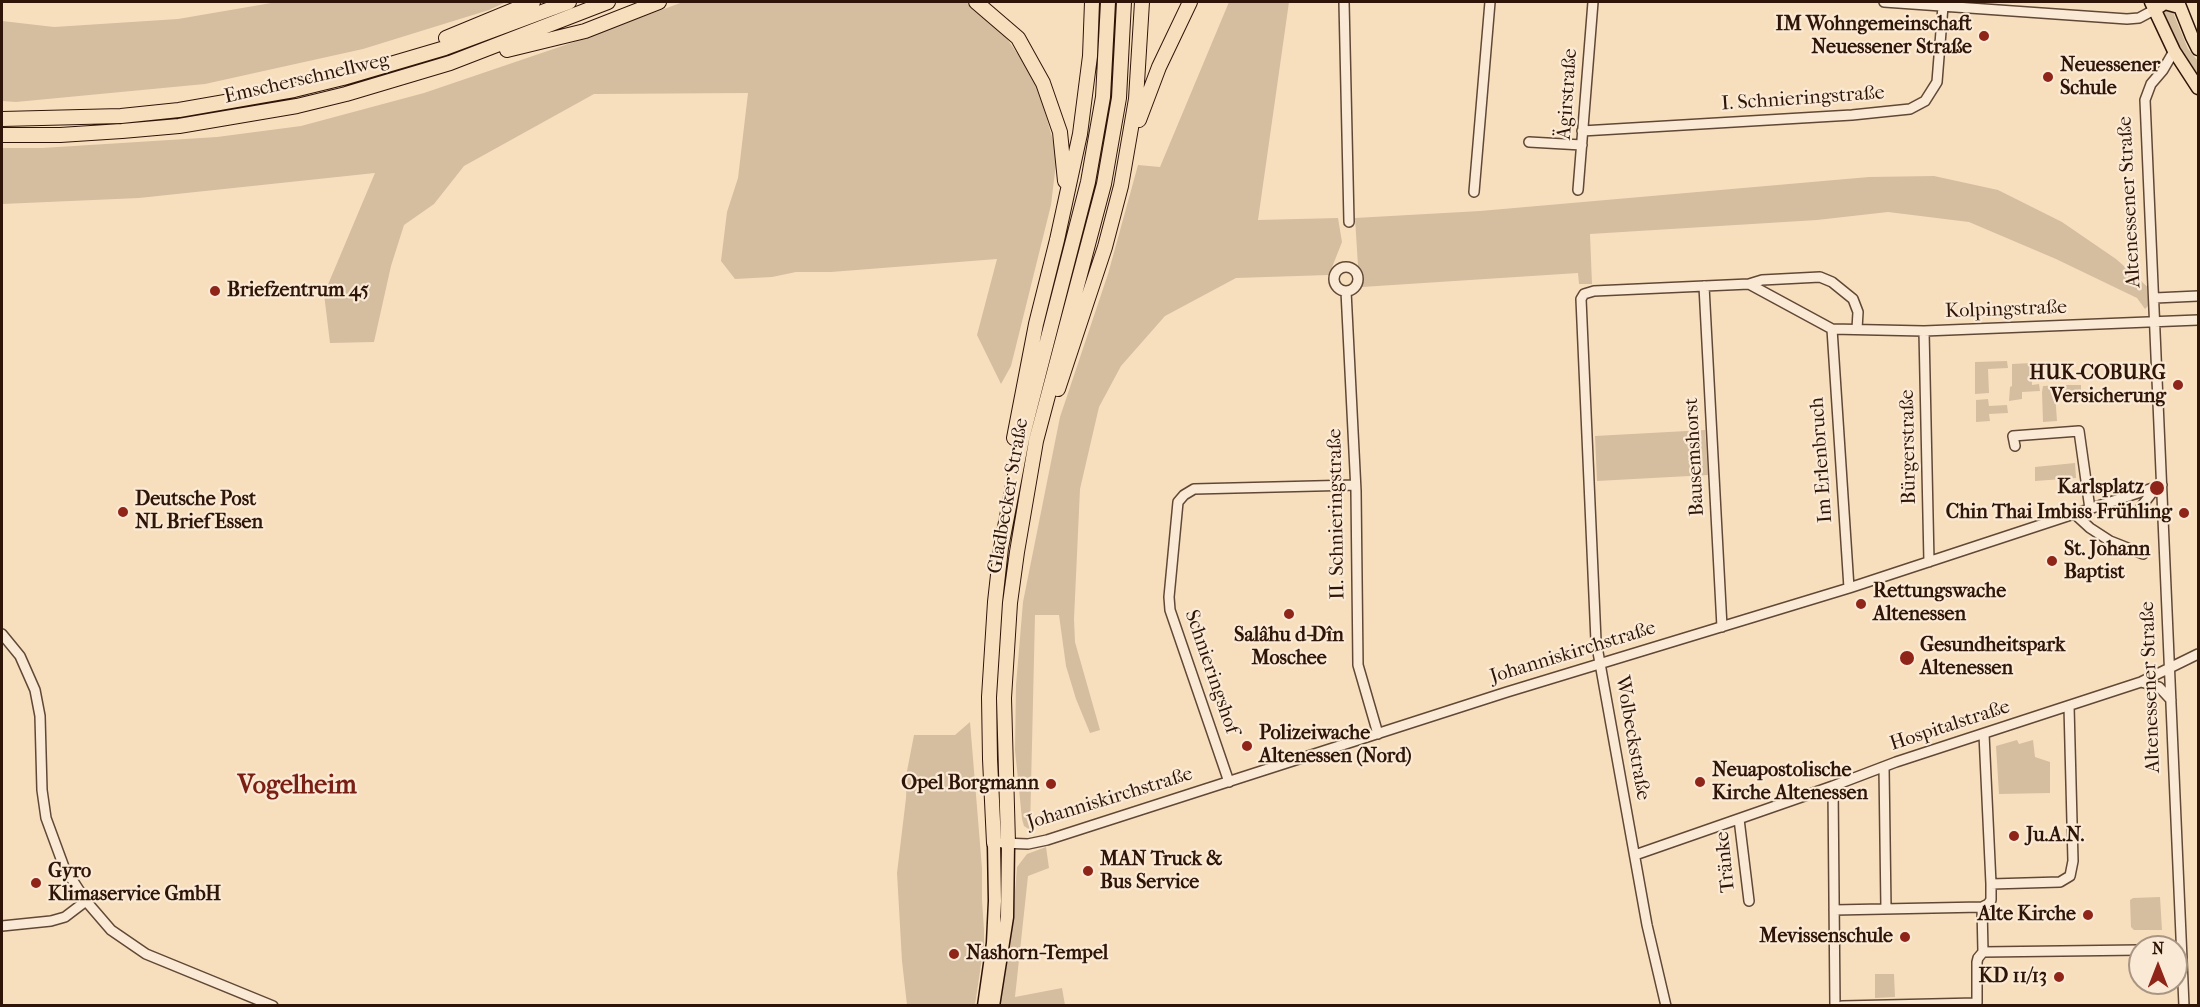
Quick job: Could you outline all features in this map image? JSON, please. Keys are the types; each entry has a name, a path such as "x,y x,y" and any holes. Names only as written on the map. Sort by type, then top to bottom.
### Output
{"highway":[{"path":"343,78 373,64 456,34 533,2"},
{"name":"Emscherschnellweg","path":"2,119 121,116 179,110 259,97 343,78 444,48 568,2"},
{"name":"Emscherschnellweg","path":"2,135 60,135 122,131 239,117 346,94 450,63 608,2"},
{"path":"450,63 585,31 659,2"},
{"path":"976,2 1018,38 1030,57 1051,102 1060,132 1065,176 1057,240"},
{"path":"1009,499 1014,437 1023,381 1080,134 1086,95 1092,2"},
{"name":"Gladbecker Straße","path":"994,843 990,759 991,656 1001,548 1009,499 1036,382 1074,243 1090,170 1103,97 1108,2"},
{"name":"Gladbecker Straße","path":"1008,843 1004,748 1006,656 1017,552 1036,441 1104,184 1119,98 1124,2"},
{"path":"1036,441 1078,334 1106,247 1129,150 1140,58 1142,2"},
{"path":"1129,150 1159,67 1190,2"}],"main road":[{"path":"2198,87 2174,51 2153,6 2165,3 2179,4 2199,49"},
{"name":"Gladbecker Straße","path":"984,1005 993,943 994,843"},
{"name":"Gladbecker Straße","path":"993,1005 1007,917 1008,843"}],"street":[{"path":"1344,2 1349,222"},
{"path":"1474,192 1490,2"},
{"name":"Ägirstraße","path":"1578,190 1593,2"},
{"path":"1884,2 2127,19 2139,18 2153,6"},
{"name":"I. Schnieringstraße","path":"1582,131 1852,115 1910,109 1925,101 1937,82 1943,6"},
{"name":"Altenessener Straße","path":"2174,51 2163,70 2151,84 2145,100 2171,700 2178,935"},
{"path":"1529,141 1582,145"},
{"path":"1704,286 1820,277 1832,282 1853,299 1857,312 1857,329"},
{"name":"Kolpingstraße","path":"1749,284 1832,329 1924,331 2199,320"},
{"name":"Wolbeckstraße","path":"1666,1005 1647,925 1596,641 1581,299 1584,294 1594,291 1704,286"},
{"name":"Bausemshorst","path":"1704,286 1722,627"},
{"name":"II. Schnieringstraße","path":"1346,291 1355,485 1358,664 1378,734"},
{"path":"2155,298 2199,296"},
{"name":"Im Erlenbruch","path":"1832,329 1849,588"},
{"name":"Bürgerstraße","path":"1924,331 1929,561"},
{"path":"2015,446 2013,436 2079,431 2090,509"},
{"name":"Johanniskirchstraße","path":"994,843 1028,844 1047,840 1600,663 1849,588 2162,484"},
{"name":"Schnieringshof","path":"1229,782 1170,610 1169,597 1178,502 1194,489 1355,485"},
{"path":"2141,507 2151,494"},
{"path":"2077,513 2078,518 2110,541 2143,554"},
{"path":"2,634 20,656 35,690 40,716 42,790 46,818 64,867 86,901 111,930 146,954 273,1005"},
{"name":"Hospitalstraße","path":"1635,855 1884,767 2141,682 2199,654"},
{"path":"2141,682 2160,687 2171,700"},
{"path":"1991,884 2060,882 2070,876 2073,861 2069,706"},
{"path":"1834,910 1982,907 1988,904 1991,884 1984,734"},
{"path":"1884,767 1886,909"},
{"path":"1833,786 1835,1005"},
{"name":"Tränke","path":"1740,819 1749,901"},
{"path":"2,926 51,921 65,916 86,901"},
{"path":"1982,907 1983,952"},
{"path":"1842,1005 1977,1003 1977,962 1983,952 2128,950"}],"shaded area":[{"path":"277,2 506,2 489,10 363,49 205,84 16,102 2,101 2,21 54,27 178,19"},
{"path":"683,2 966,2 998,26 1036,80 1057,155 1051,205 1011,366 1001,384 977,335 997,259 831,272 796,272 772,277 735,279 721,261 727,212 738,178 748,93 594,94 464,166 434,204 404,225 391,266 374,342 330,343 324,294 375,173 139,198 2,204 2,148 42,148 217,137 301,126 424,93"},
{"path":"1229,2 1289,2 1258,220 1338,218 1342,242 1329,275 1236,278 1165,316 1121,366 1099,407 1080,489 1074,619 1075,642 1100,730 1090,733 1076,699 1066,666 1059,615 1035,615 1030,830 1024,826 1022,819 1015,750 1016,685 1023,602 1060,417 1108,274 1138,165 1160,167"},
{"path":"2167,8 2172,10 2188,49 2198,61 2198,74 2161,15 2162,10"},
{"path":"1934,176 1998,190 2062,222 2116,259 2150,289 2149,305 2145,309 2137,298 2056,259 1969,222 1888,212 1817,220 1590,234 1592,284 1579,284 1578,273 1362,287 1363,274 1358,266 1355,218 1480,211 1869,177"},
{"path":"2007,361 2008,368 1988,369 1989,393 1975,394 1975,362"},
{"path":"2031,363 2032,385 2039,384 2040,391 2022,392 2022,399 2009,401 2012,364"},
{"path":"2081,385 2081,392 2055,393 2057,421 2043,422 2043,386"},
{"path":"1988,399 1989,406 2007,405 2008,413 1989,414 1990,421 1976,422 1976,400"},
{"path":"1705,430 1708,475 1597,481 1595,436"},
{"path":"2075,463 2076,478 2035,481 2035,467"},
{"path":"970,722 982,868 984,930 975,1005 907,1005 897,873 907,771 914,735 955,735"},
{"path":"2017,740 2019,744 2033,740 2035,757 2050,762 2050,793 1999,794 1996,746"},
{"path":"1046,847 1049,868 1028,876 1015,997 1062,988 1065,1005 998,1006 1014,905 1017,867 1027,854"},
{"path":"2160,897 2162,930 2134,930 2131,927 2130,900"},
{"path":"1875,974 1894,974 1895,997 1875,998"}],"place":[{"name":"IM Wohngemeinschaft Neuessener Straße","path":"1984,36"},
{"name":"Neuessener Schule","path":"2048,77"},
{"name":"Briefzentrum 45","path":"215,291"},
{"name":"HUK-COBURG Versicherung","path":"2178,385"},
{"name":"Karlsplatz","path":"2157,488"},
{"name":"Deutsche Post NL Brief Essen","path":"123,512"},
{"name":"Chin Thai Imbiss Frühling","path":"2184,513"},
{"name":"St. Johann Baptist","path":"2052,561"},
{"name":"Rettungswache Altenessen","path":"1861,604"},
{"name":"Salâhu d-Dîn Moschee","path":"1289,614"},
{"name":"Gesundheitspark Altenessen","path":"1907,658"},
{"name":"Polizeiwache Altenessen (Nord)","path":"1247,746"},
{"name":"Neuapostolische Kirche Altenessen","path":"1700,782"},
{"name":"Opel Borgmann","path":"1051,784"},
{"name":"Ju.A.N.","path":"2014,836"},
{"name":"MAN Truck & Bus Service","path":"1088,871"},
{"name":"Gyro Klimaservice GmbH","path":"36,883"},
{"name":"Alte Kirche","path":"2088,915"},
{"name":"Mevissenschule","path":"1905,937"},
{"name":"Nashorn-Tempel","path":"954,954"},
{"name":"KD 11/13","path":"2059,977"}],"district":[{"name":"Vogelheim","path":"297,787"}]}
